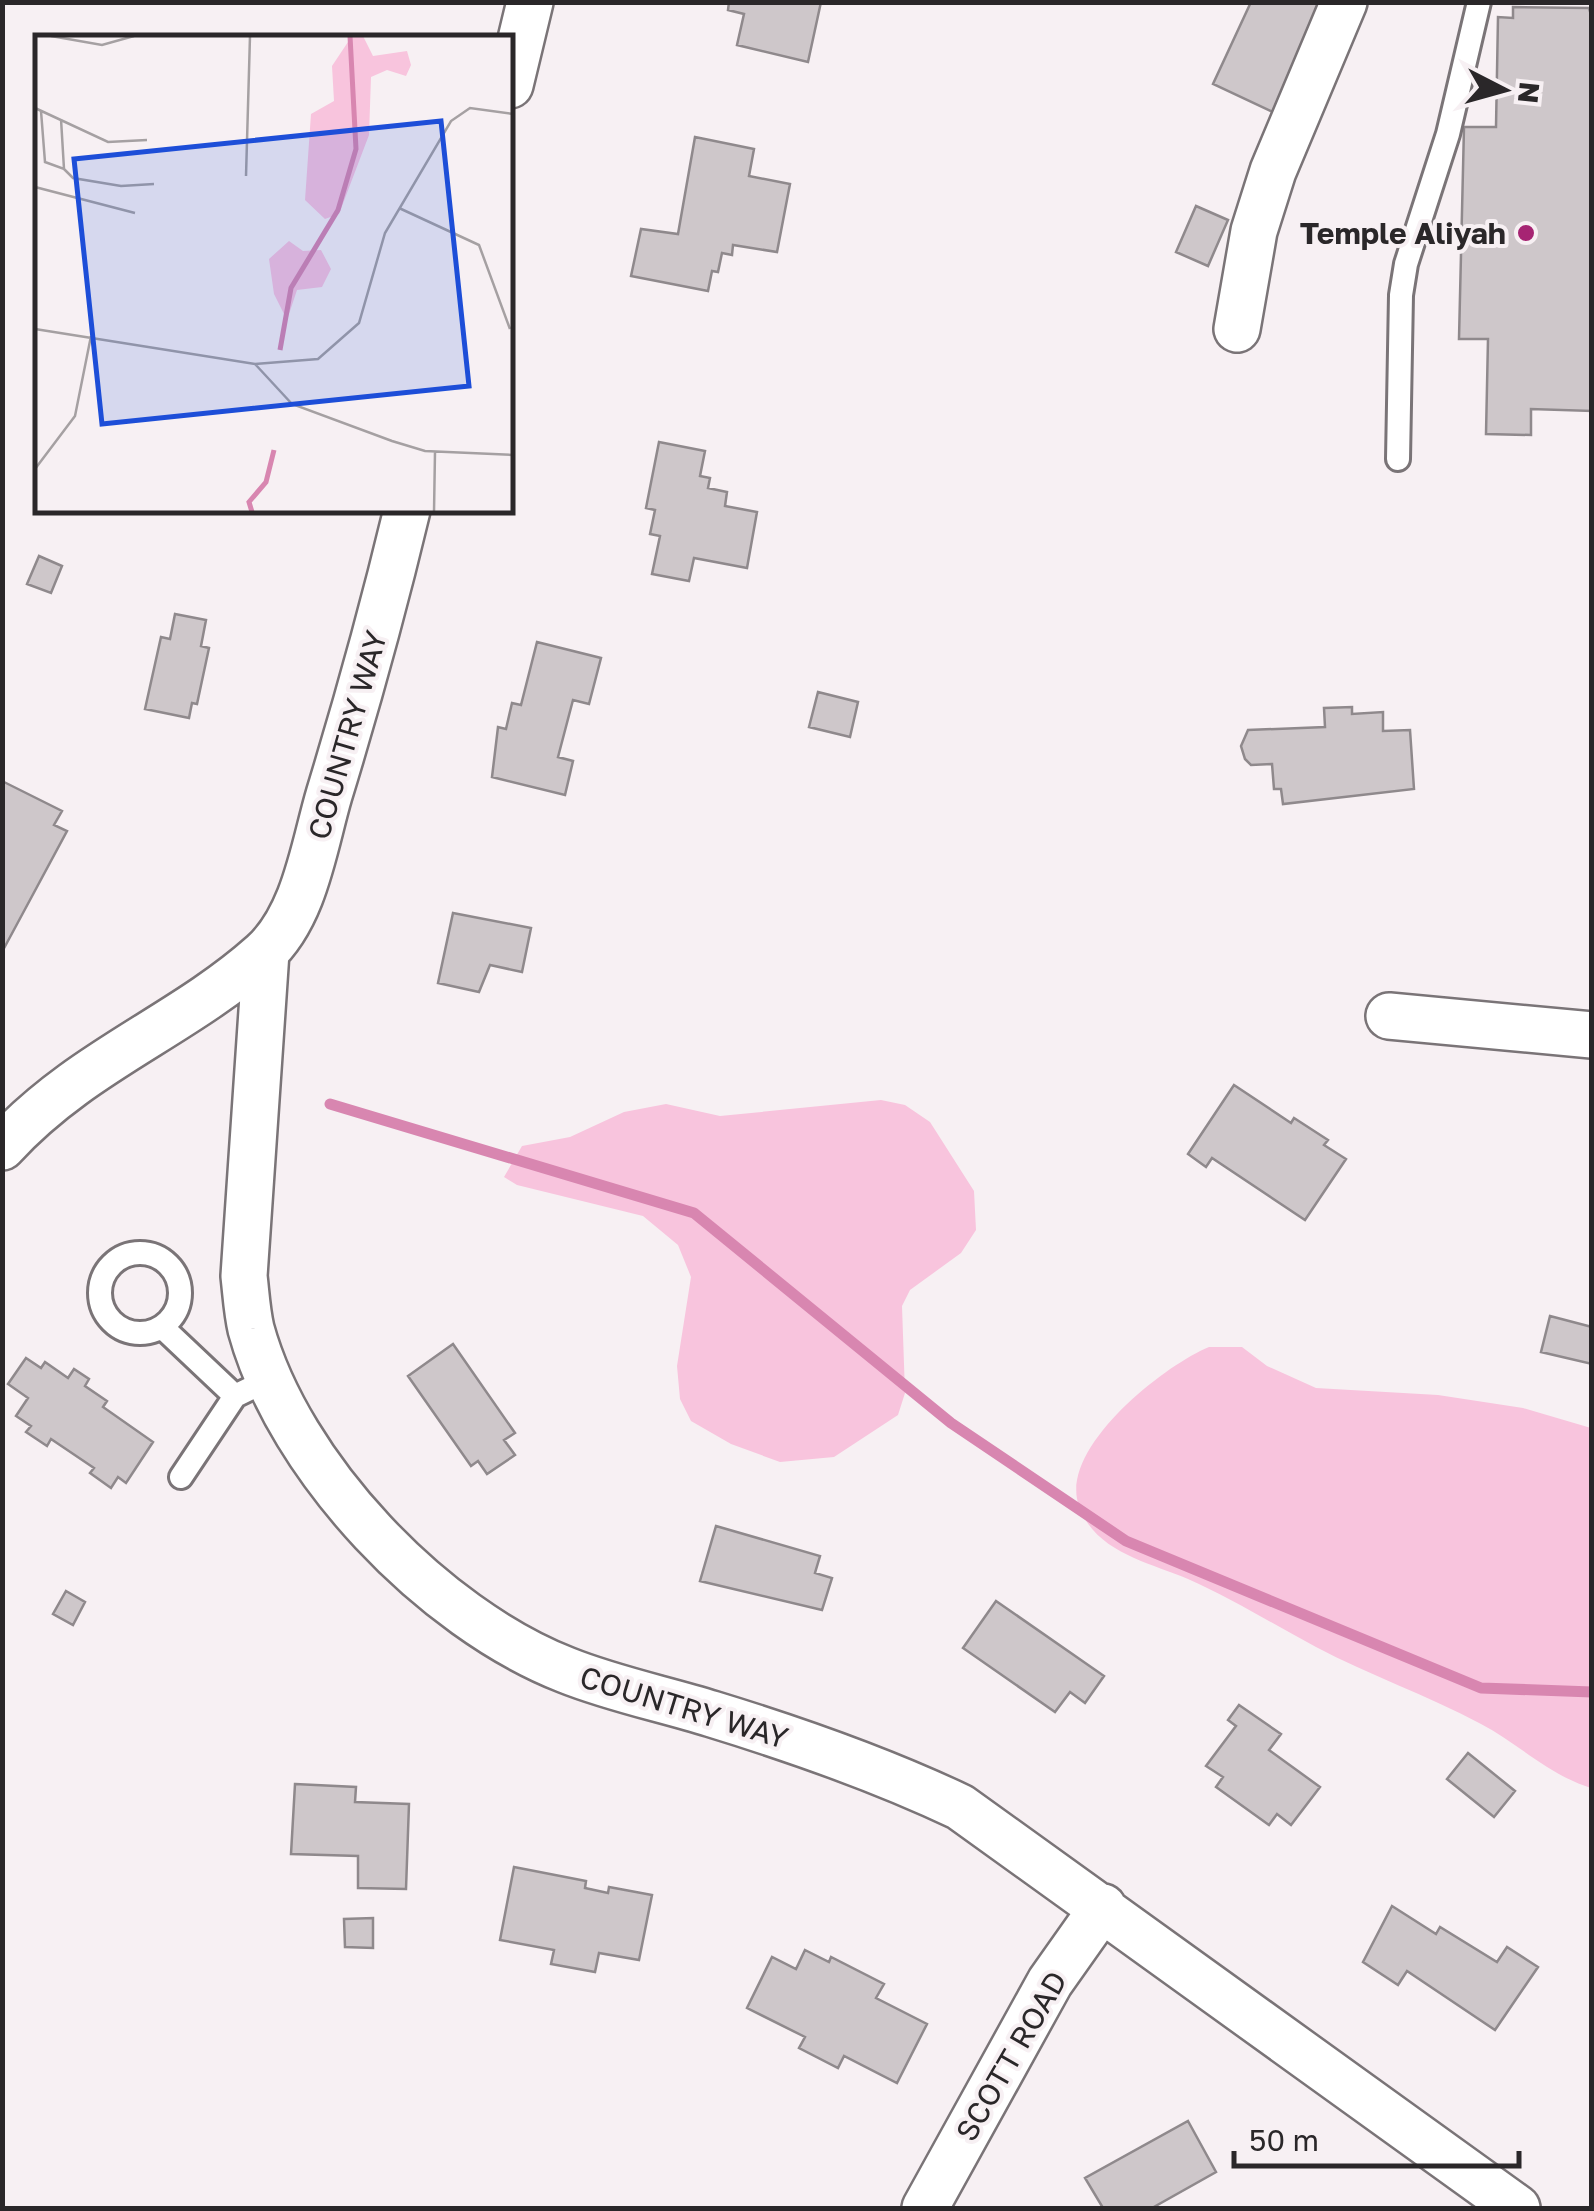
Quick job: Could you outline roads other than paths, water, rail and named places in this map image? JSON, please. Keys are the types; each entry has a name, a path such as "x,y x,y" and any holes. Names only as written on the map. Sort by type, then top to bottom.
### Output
{"street":[{"path":"512,77 530,2"},
{"path":"1237,329 1254,231 1272,172 1344,2"},
{"name":"COUNTRY WAY","path":"2,1147 38,1108 87,1070 266,952 296,908 374,646 407,512"},
{"name":"COUNTRY WAY","path":"266,952 244,1276 252,1329 254,1387 287,1414 359,1520 440,1596 506,1640 566,1670 881,1770 960,1806 1516,2208"},
{"path":"1389,1016 1592,1035"},
{"name":"SCOTT ROAD","path":"925,2208 1050,1982 1103,1907"}],"lane":[{"path":"1398,460 1404,280 1456,106 1479,2"},
{"path":"162,1326 254,1387 181,1477"}],"waterway":[{"path":"330,1104 694,1213 951,1423 1126,1541 1481,1688 1592,1692"}],"place":[{"name":"Temple Aliyah","path":"1526,233"}]}
